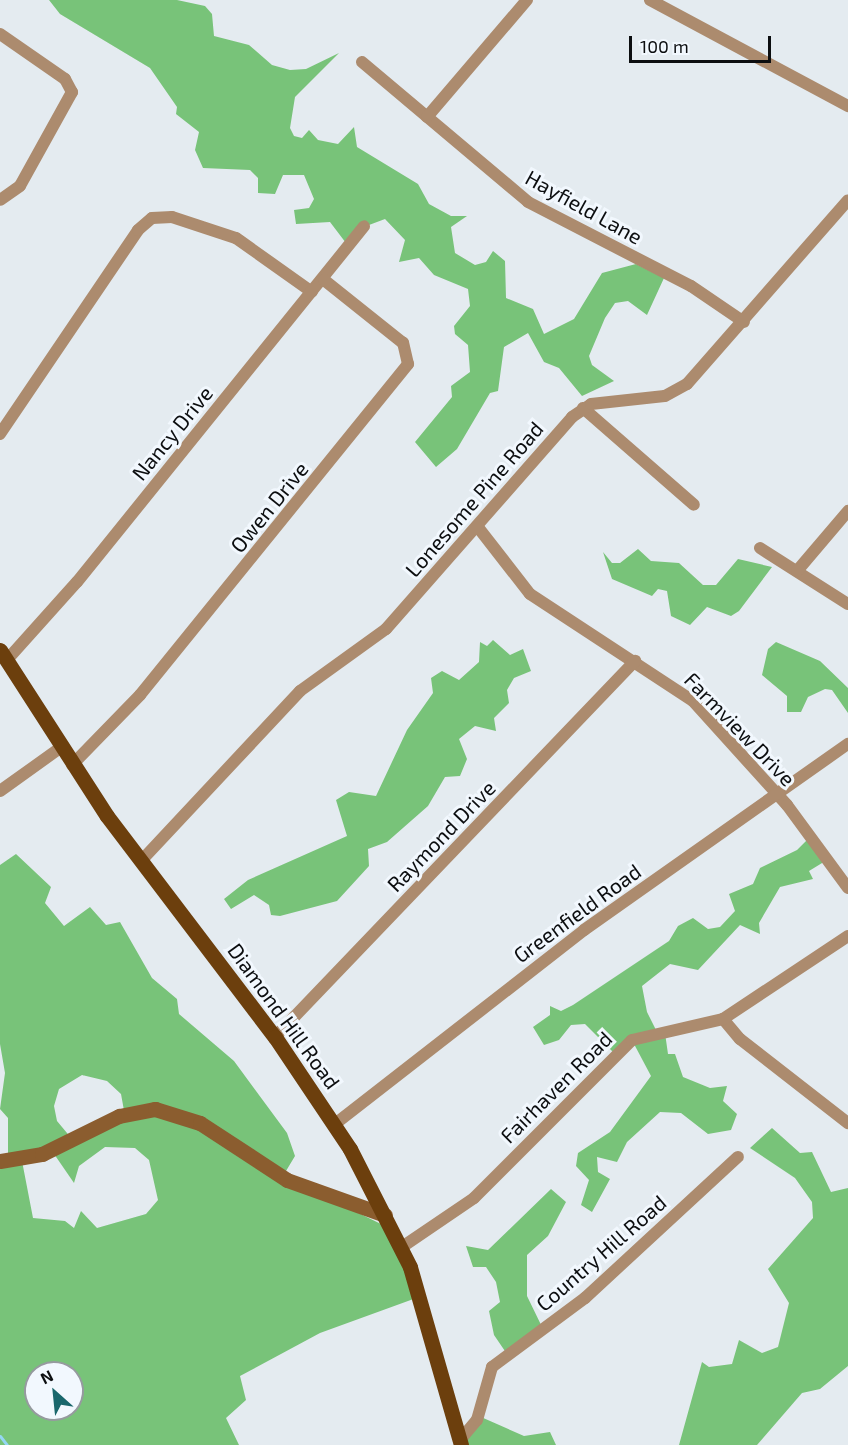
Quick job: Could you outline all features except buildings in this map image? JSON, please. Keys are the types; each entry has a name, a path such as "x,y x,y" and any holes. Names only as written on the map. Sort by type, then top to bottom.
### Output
{"main road":[{"name":"Diamond Hill Road","path":"3,655 72,765 141,861 275,1037 335,1124 402,1247 430,1325 461,1442"}],"street":[{"path":"427,117 527,0"},
{"path":"650,0 848,106"},
{"path":"0,34 65,79 72,92 20,186 0,200"},
{"name":"Hayfield Lane","path":"362,62 528,202 691,286 744,322"},
{"path":"583,408 675,393 699,374 848,200"},
{"path":"0,434 138,230 152,218 172,217 236,238 312,292"},
{"name":"Nancy Drive","path":"3,655 77,582 324,280 364,226"},
{"name":"Owen Drive","path":"72,765 140,695 408,364 403,343 324,280"},
{"path":"583,408 694,505"},
{"name":"Lonesome Pine Road","path":"141,861 284,706 314,679 374,641 583,408"},
{"path":"797,571 848,511"},
{"name":"Farmview Drive","path":"477,526 530,594 693,701 774,795 848,888"},
{"path":"760,548 848,604"},
{"name":"Raymond Drive","path":"275,1037 635,662"},
{"name":"Greenfield Road","path":"335,1124 539,964 848,744"},
{"path":"0,791 60,748"},
{"name":"Fairhaven Road","path":"402,1247 474,1198 632,1040 723,1019 848,936"},
{"path":"723,1019 740,1039 848,1124"},
{"path":"0,1161 42,1154 118,1116 155,1109 200,1123 287,1180 385,1215"},
{"name":"Country Hill Road","path":"461,1442 477,1420 492,1367 585,1298 738,1157"}],"green space":[{"path":"49,0 177,0 205,6 212,14 214,36 249,45 272,65 290,70 306,69 339,53 295,97 290,128 294,136 302,138 309,130 318,140 338,144 354,127 357,147 418,184 429,204 451,216 467,216 451,227 455,253 475,265 486,262 493,251 505,261 506,298 533,309 544,334 574,319 602,273 636,264 664,278 647,315 628,301 615,303 605,318 589,356 592,365 614,381 582,396 559,368 544,362 528,333 504,347 498,391 490,393 457,449 436,467 415,442 452,397 451,386 470,372 468,345 455,334 454,326 470,306 468,289 434,275 419,258 399,262 405,240 385,219 361,228 349,247 330,222 296,224 294,210 309,208 314,199 304,175 283,175 275,194 258,193 258,178 250,170 203,168 195,150 199,132 176,114 177,107 150,68 60,14"},
{"path":"638,549 651,561 679,563 703,585 716,585 738,559 772,567 739,611 731,616 707,607 690,625 671,616 667,591 658,589 652,596 612,579 603,552 612,563 620,563"},
{"path":"493,640 510,655 523,649 531,671 514,678 507,690 509,703 494,718 496,731 475,726 459,739 467,759 460,776 445,777 428,806 387,842 368,849 369,866 337,901 280,916 271,915 269,905 254,895 231,909 224,899 248,880 347,836 336,800 349,792 376,796 407,730 433,693 431,678 442,671 459,680 479,662 480,642 487,646"},
{"path":"776,642 820,661 848,688 848,713 832,690 825,689 808,697 801,712 787,712 787,696 762,675 768,649"},
{"path":"810,837 827,860 809,871 813,879 780,887 759,923 760,934 740,925 698,970 670,964 642,986 647,1012 657,1032 665,1033 668,1054 675,1054 683,1077 710,1088 727,1086 723,1101 737,1114 731,1130 708,1134 681,1113 660,1112 627,1142 617,1162 597,1157 598,1172 610,1179 592,1212 581,1205 589,1180 576,1166 578,1153 610,1132 651,1076 634,1044 616,1055 585,1024 571,1025 559,1040 544,1045 533,1027 550,1015 550,1006 561,1011 573,1005 669,941 678,926 693,918 708,929 720,927 735,911 729,894 753,884 760,868 797,850"},
{"path":"16,854 51,887 45,903 64,926 90,907 106,925 120,922 152,978 177,999 179,1014 234,1061 287,1133 295,1156 283,1176 385,1226 419,1297 320,1333 240,1376 246,1400 226,1418 239,1445 0,1445 0,1163 8,1161 8,1118 0,1109 5,1073 0,1044 0,865","holes":["82,1075 107,1081 121,1094 125,1116 72,1139 57,1121 54,1106 59,1089","105,1147 135,1148 149,1160 158,1200 146,1214 97,1228 81,1211 74,1228 65,1221 33,1218 22,1161 52,1151 74,1183 79,1166"]},
{"path":"772,1128 800,1153 812,1152 831,1192 848,1188 848,1366 820,1389 802,1393 757,1445 679,1445 702,1362 709,1367 732,1364 739,1340 762,1353 778,1347 789,1303 768,1269 813,1218 812,1202 795,1178 750,1148"},
{"path":"551,1189 566,1202 548,1236 527,1255 527,1296 544,1331 509,1357 494,1335 489,1311 500,1302 496,1282 486,1267 473,1267 466,1246 488,1250"},
{"path":"481,1417 524,1436 550,1432 556,1445 461,1445"}],"waterway":[{"path":"0,1436 7,1445"}]}
